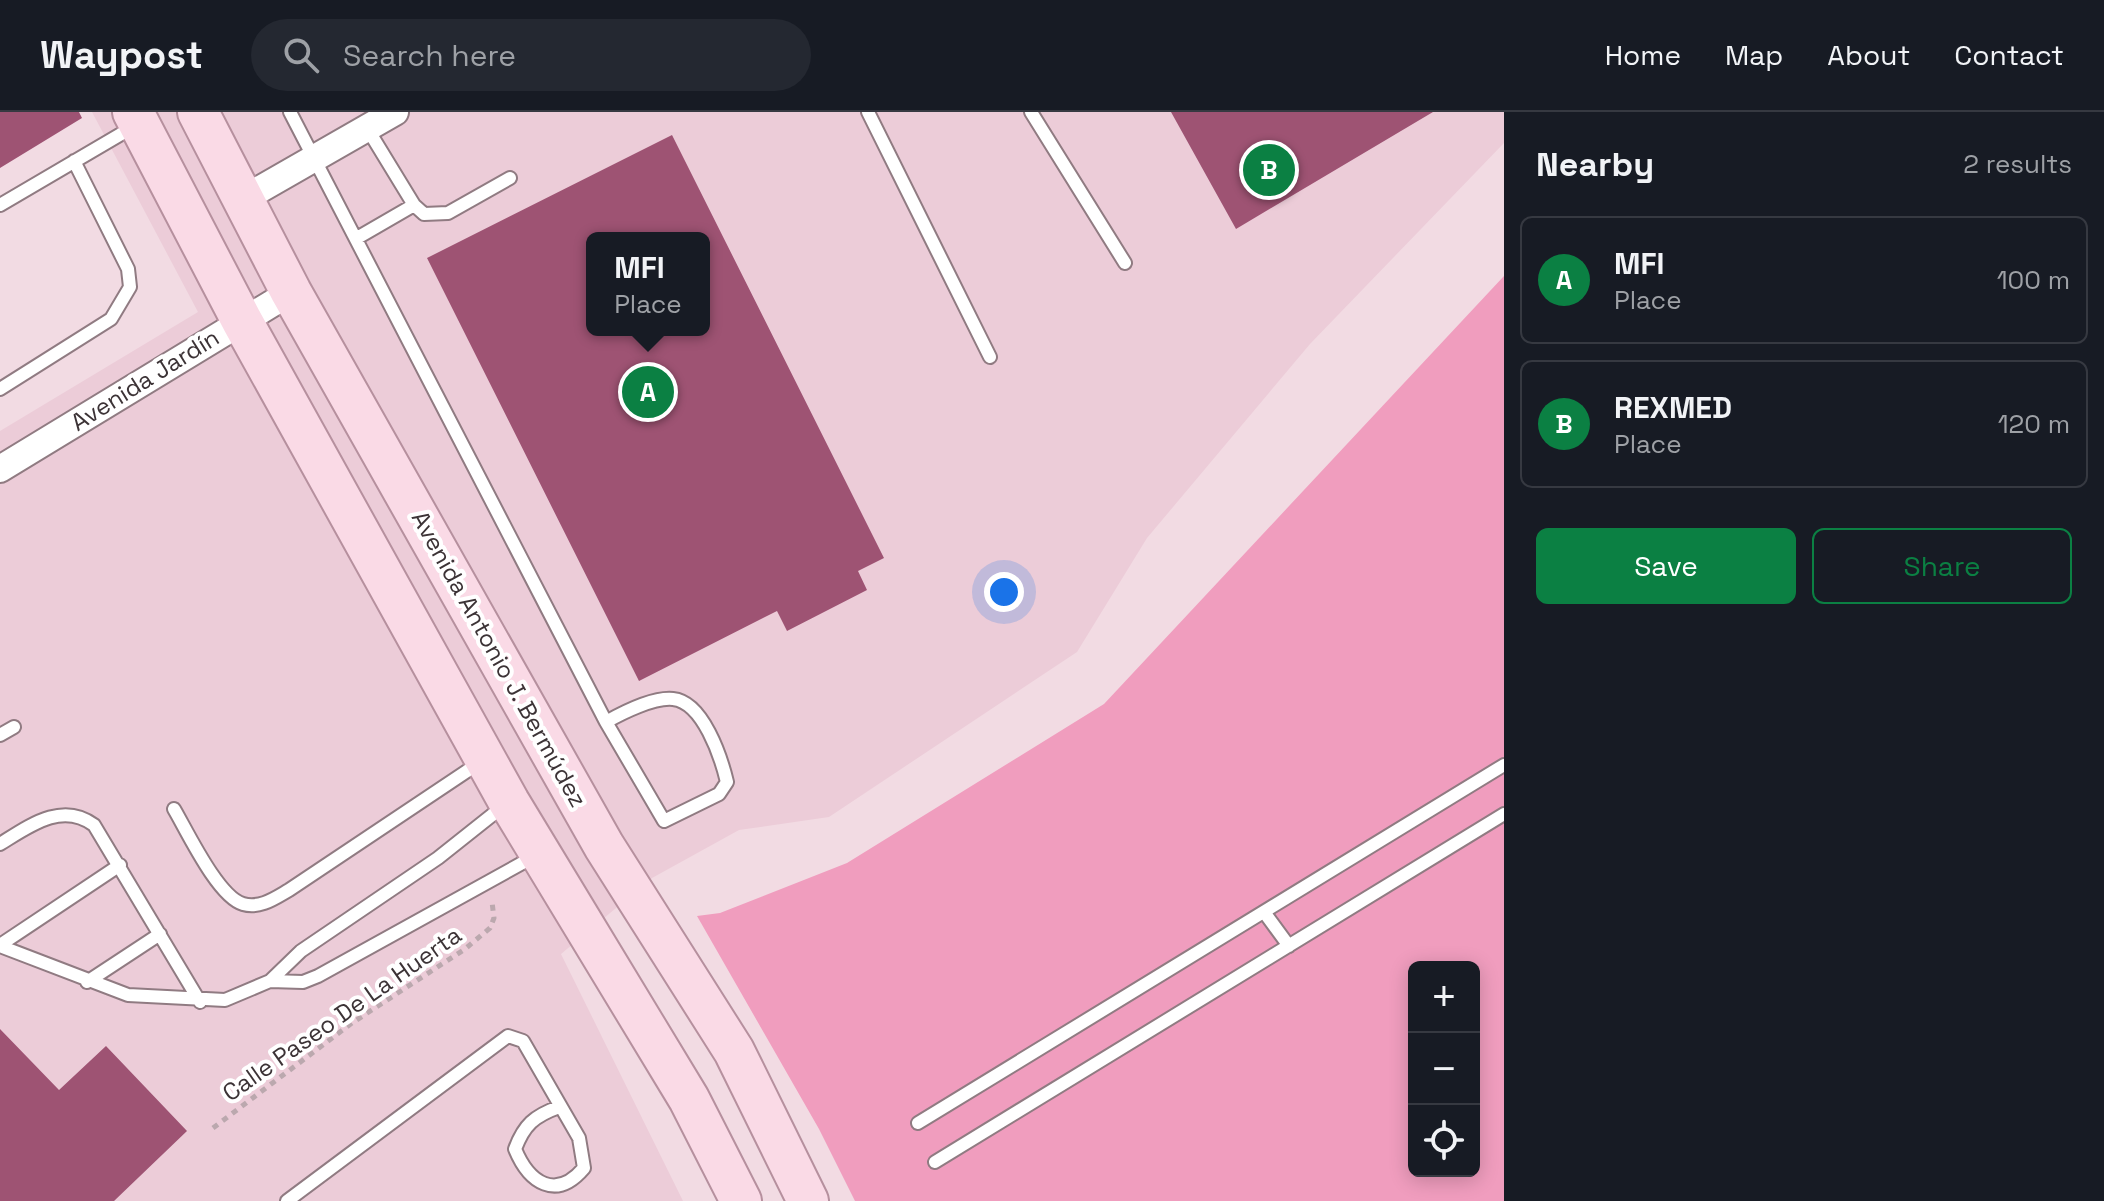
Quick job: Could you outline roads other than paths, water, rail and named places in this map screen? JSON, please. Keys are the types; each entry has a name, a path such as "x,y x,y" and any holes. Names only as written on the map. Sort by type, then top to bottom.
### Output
{"main road":[{"name":"Avenida Antonio J. Bermúdez","path":"198,112 291,292 604,846 734,1051 808,1201"},
{"path":"136,118 242,321 509,802 689,1099 741,1201"}],"street":[{"path":"243,199 395,112"},
{"name":"Avenida Jardín","path":"0,469 291,292"}],"lane":[{"path":"290,112 606,722 664,821 719,794 727,782 722,762 703,726 682,703 672,699 661,701 606,722"},
{"path":"868,112 990,357"},
{"path":"1031,112 1125,263"},
{"path":"0,205 74,161 136,118"},
{"path":"367,128 414,205 424,214 448,213 510,178"},
{"path":"0,389 111,319 130,287 128,269 74,161"},
{"path":"357,238 414,205"},
{"path":"0,735 14,727"},
{"path":"174,809 224,890 243,904 256,905 289,890 485,759"},
{"path":"918,1123 1504,765"},
{"path":"0,945 87,982 128,995 200,1002 225,1000 270,981 301,951 438,858 509,802"},
{"path":"0,844 50,817 64,813 81,815 94,825 200,1002"},
{"path":"935,1162 1504,814"},
{"path":"270,981 303,982 318,976 539,854"},
{"path":"0,945 120,865"},
{"path":"1264,912 1289,946"},
{"path":"87,982 160,934"},
{"path":"287,1201 508,1036 523,1041 579,1138 584,1168 559,1188 543,1184 523,1170 515,1149 522,1128 539,1114 559,1107"}],"place":[{"name":"REXMED","path":"1269,170"},
{"name":"MFI","path":"648,392"}]}
